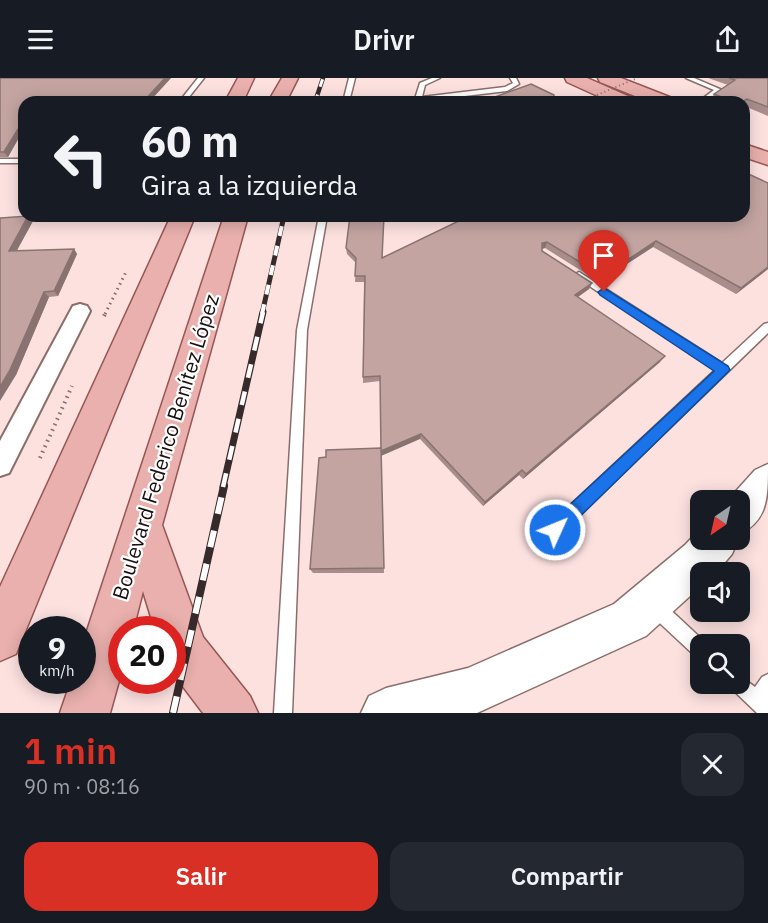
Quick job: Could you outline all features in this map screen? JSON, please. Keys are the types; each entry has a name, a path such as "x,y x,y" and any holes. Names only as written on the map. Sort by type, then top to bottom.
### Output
{"main road":[{"path":"237,96 246,78"},
{"path":"280,96 290,78"},
{"path":"573,78 614,96"},
{"path":"606,78 651,96"},
{"path":"750,134 768,141"},
{"path":"750,152 768,159"},
{"path":"0,638 180,222"},
{"name":"Boulevard Federico Benítez López","path":"85,713 234,222"},
{"path":"750,503 768,482"},
{"path":"142,524 185,651 233,713"},
{"path":"386,713 472,702 630,620 700,561 709,550"}],"street":[{"path":"0,465 80,311"}],"lane":[{"path":"187,96 201,78"},
{"path":"348,96 352,78"},
{"path":"418,96 422,84 437,78"},
{"path":"452,96 507,88 516,84 513,78"},
{"path":"689,78 719,89 709,96"},
{"path":"0,161 18,161"},
{"path":"283,713 302,330 322,222"},
{"path":"564,266 723,370"},
{"path":"555,530 768,327"},
{"path":"650,603 690,640"},
{"path":"750,694 762,705 768,683"}],"path":[{"path":"597,95 635,79"}],"building":[{"path":"0,78 165,78 148,96 18,96 18,129 4,152 0,152"},
{"path":"729,78 768,78 768,107 750,100 750,96 714,94 735,80"},
{"path":"531,84 554,95 554,96 498,96"},
{"path":"750,175 768,183 768,267 741,288 656,241 603,276 547,242 542,243 542,251 592,283 575,295 665,356 526,474 522,470 485,502 421,434 381,451 380,376 363,377 365,276 355,276 356,258 346,248 349,222 384,222 382,258 457,222 750,222"},
{"path":"18,217 18,222 25,222 9,251 74,249 54,291 44,292 10,370 0,387 0,218"},
{"path":"381,448 384,568 310,569 319,458 326,457 326,450"}],"railway":[{"path":"317,96 323,78"},
{"path":"262,314 283,222"},
{"path":"223,487 263,312"},
{"path":"173,713 224,486"}],"route":[{"path":"555,530 723,370 604,292"}]}
